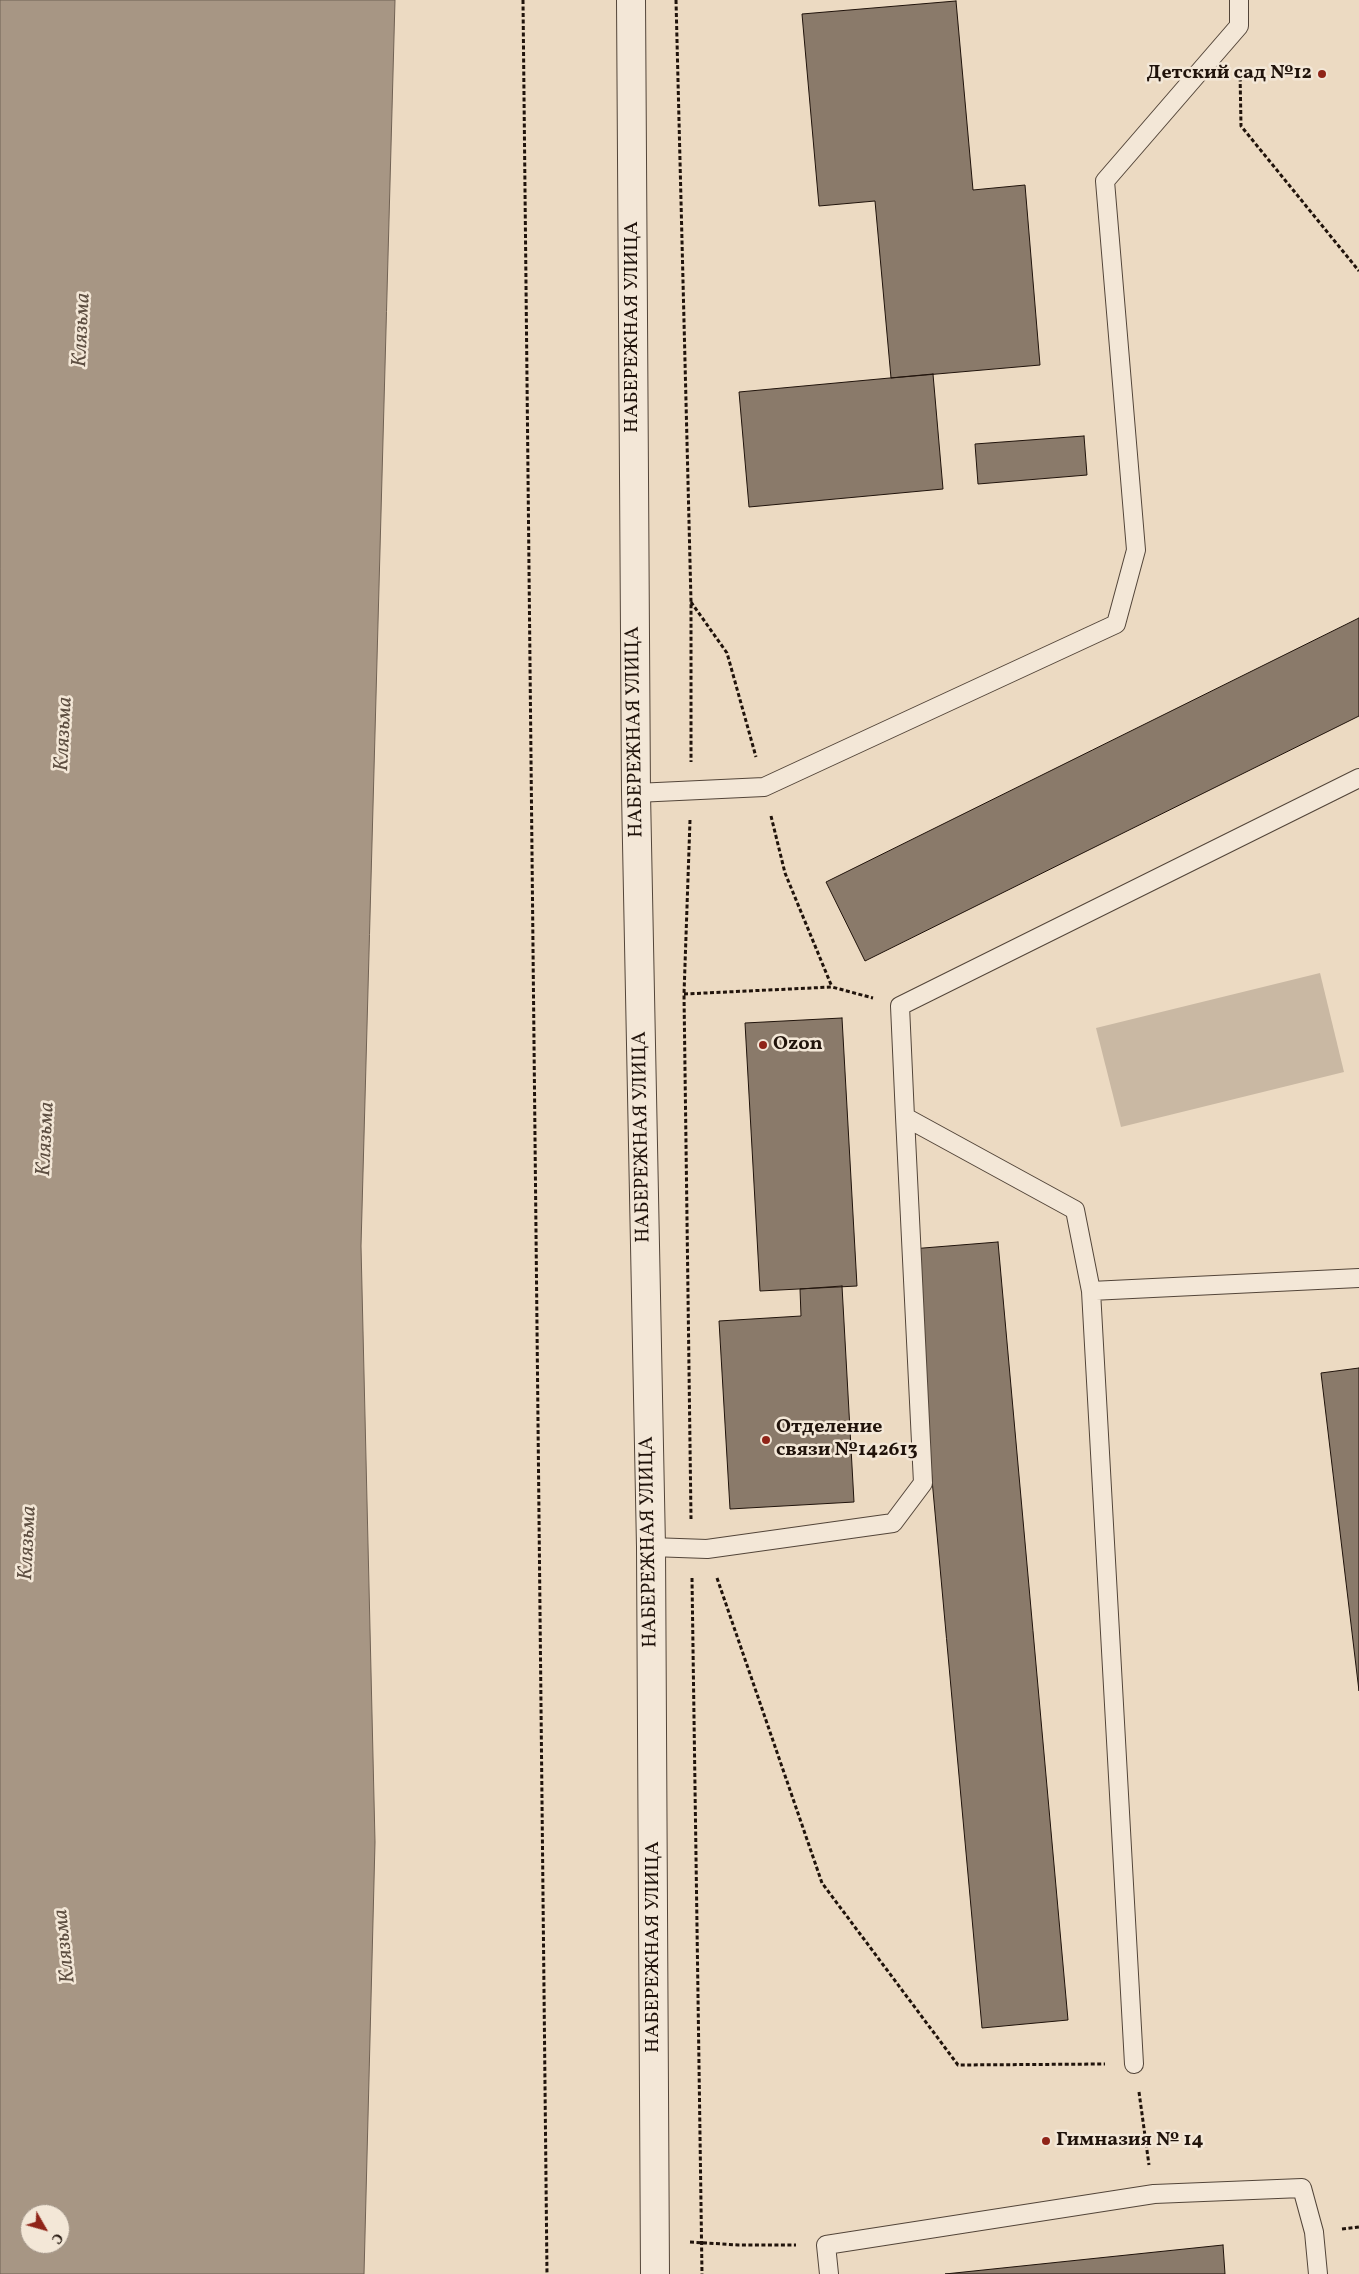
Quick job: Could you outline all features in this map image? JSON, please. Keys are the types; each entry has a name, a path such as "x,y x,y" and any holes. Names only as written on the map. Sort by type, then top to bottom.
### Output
{"street":[{"name":"НАБЕРЕЖНАЯ УЛИЦА","path":"631,0 636,793 651,1547 655,2274"}],"lane":[{"path":"636,793 764,787 1116,624 1136,550 1106,181 1239,26 1239,0"},
{"path":"651,1547 699,1549 893,1523 923,1483 900,1006 1359,778"},
{"path":"905,1116 1075,1210 1091,1291 1134,2064"},
{"path":"1091,1291 1359,1278"},
{"path":"829,2274 826,2245 1154,2194 1302,2188 1314,2232 1318,2274"}],"path":[{"path":"523,0 547,2274"},
{"path":"676,0 691,602 691,790 684,994 699,1549 702,2274"},
{"path":"1239,26 1240,126 1359,272"},
{"path":"684,994 832,987 900,1006"},
{"path":"699,1549 822,1883 958,2065 1134,2064 1154,2194"},
{"path":"655,2240 738,2245 826,2245"}],"shaded area":[{"path":"1320,973 1344,1072 1121,1127 1096,1028"}],"water":[{"name":"Клязьма","path":"0,0 395,0 361,1246 375,1842 364,2274 0,2274"}],"building":[{"path":"956,1 973,190 1025,185 1040,365 891,378 875,201 819,206 802,14"},
{"path":"933,374 943,489 749,507 739,392"},
{"path":"1084,436 1087,475 978,484 975,444"},
{"path":"1359,618 1359,716 865,961 826,882"},
{"path":"842,1018 857,1286 760,1291 745,1023"},
{"path":"998,1242 1068,2020 982,2028 911,1249"},
{"path":"842,1286 854,1502 730,1509 719,1321 801,1316 800,1289"},
{"path":"1359,1368 1359,1691 1321,1373"},
{"path":"1223,2245 1225,2274 945,2274"}],"place":[{"name":"Детский сад №12","path":"1322,74"},
{"name":"Ozon","path":"763,1045"},
{"name":"Отделение связи №142613","path":"766,1440"},
{"name":"Гимназия № 14","path":"1046,2141"}]}
